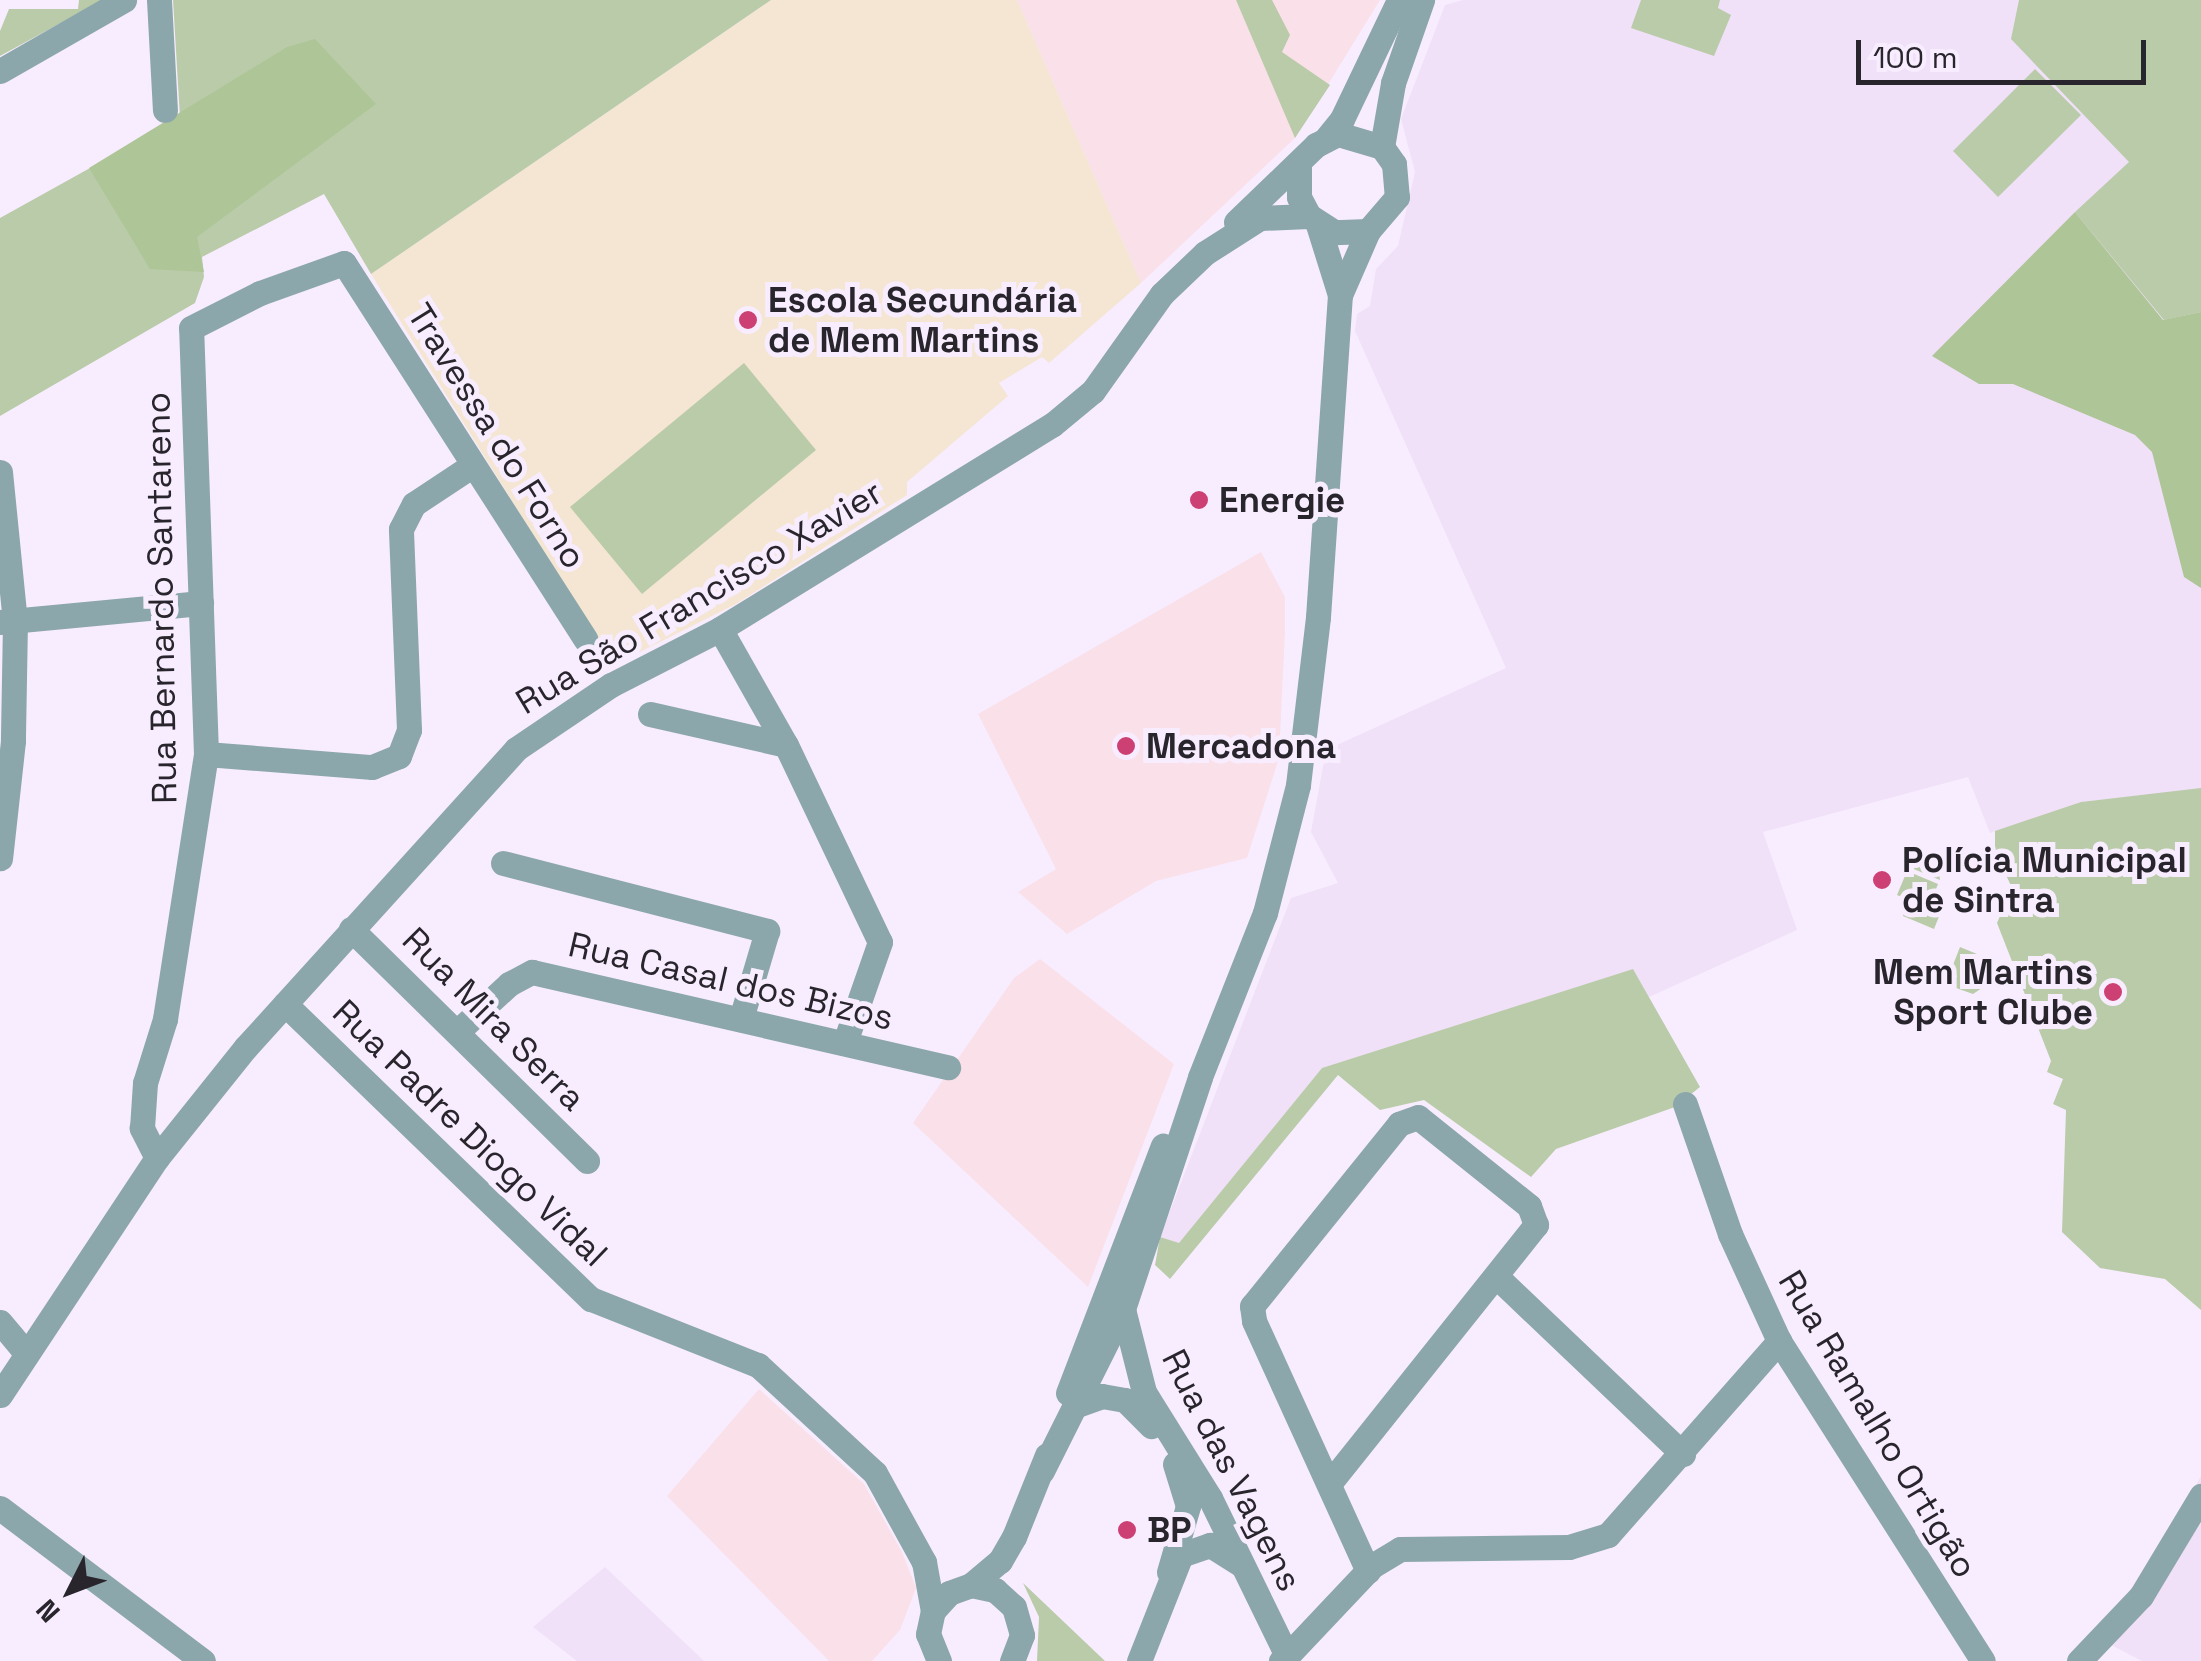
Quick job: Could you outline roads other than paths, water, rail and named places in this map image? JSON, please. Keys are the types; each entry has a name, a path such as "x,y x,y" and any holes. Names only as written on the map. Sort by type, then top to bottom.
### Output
{"street":[{"path":"0,72 124,0"},
{"path":"159,0 164,110"},
{"path":"1340,295 1313,220 1299,196 1300,167 1342,119 1399,0"},
{"path":"1382,147 1393,83 1422,0"},
{"path":"1042,1471 1080,1404 1123,1309 1200,1078 1265,913 1308,734 1340,295 1368,230 1397,198 1394,164 1382,147 1352,134 1325,140"},
{"name":"Rua São Francisco Xavier","path":"0,1395 24,1351 158,1158 351,928 541,728 720,629 1076,407 1104,378 1162,294 1300,167"},
{"name":"Rua São Francisco Xavier","path":"1222,240 1260,218 1313,220"},
{"path":"1313,220 1351,235 1368,230"},
{"name":"Rua Bernardo Santareno","path":"158,1158 142,1128 145,1083 164,1020 206,754 191,328 308,274 344,263 352,270"},
{"name":"Travessa do Forno","path":"352,270 470,467 585,639"},
{"path":"206,754 372,767 400,756 409,730 402,529 414,504 470,467"},
{"path":"0,472 8,622 0,858"},
{"path":"8,622 201,603"},
{"path":"720,629 786,745 880,942 845,1042"},
{"path":"650,714 786,745"},
{"path":"503,863 767,931 742,1019"},
{"name":"Rua Mira Serra","path":"351,928 459,1030 586,1161"},
{"name":"Rua Casal dos Bizos","path":"459,1030 508,984 532,972 948,1067"},
{"name":"Rua Padre Diogo Vidal","path":"286,1004 591,1299 758,1366 876,1474 924,1562 933,1610 928,1634 937,1660"},
{"path":"933,1610 1000,1562 1014,1537 1174,1119 1200,1078"},
{"name":"Rua Ramalho Ortigão","path":"1686,1104 1730,1234 1779,1341 1982,1661"},
{"path":"1328,1484 1532,1234 1535,1214 1428,1122 1407,1118 1252,1306 1328,1484 1368,1571"},
{"path":"1497,1277 1683,1454"},
{"name":"Rua das Vagens","path":"1123,1309 1144,1392 1244,1568 1284,1658"},
{"path":"0,1322 24,1351"},
{"path":"1284,1658 1368,1571 1410,1547 1590,1544 1624,1522 1779,1341"},
{"name":"Rua das Vagens","path":"1080,1404 1102,1396 1125,1400 1144,1415 1173,1460 1188,1506 1169,1572"},
{"path":"2079,1661 2148,1587 2201,1496"},
{"path":"0,1508 203,1661"},
{"path":"1014,1537 1008,1586 1014,1607 1017,1657"},
{"path":"1139,1661 1169,1572 1181,1555 1210,1545 1230,1552 1244,1568"},
{"name":"Rua Padre Diogo Vidal","path":"924,1562 965,1587 995,1590 1014,1607"}],"place":[{"name":"Escola Secundária de Mem Martins","path":"748,320"},
{"name":"Energie","path":"1199,500"},
{"name":"Mercadona","path":"1126,746"},
{"name":"Polícia Municipal de Sintra","path":"1882,880"},
{"name":"Mem Martins Sport Clube","path":"2113,992"},
{"name":"BP","path":"1127,1530"}]}
